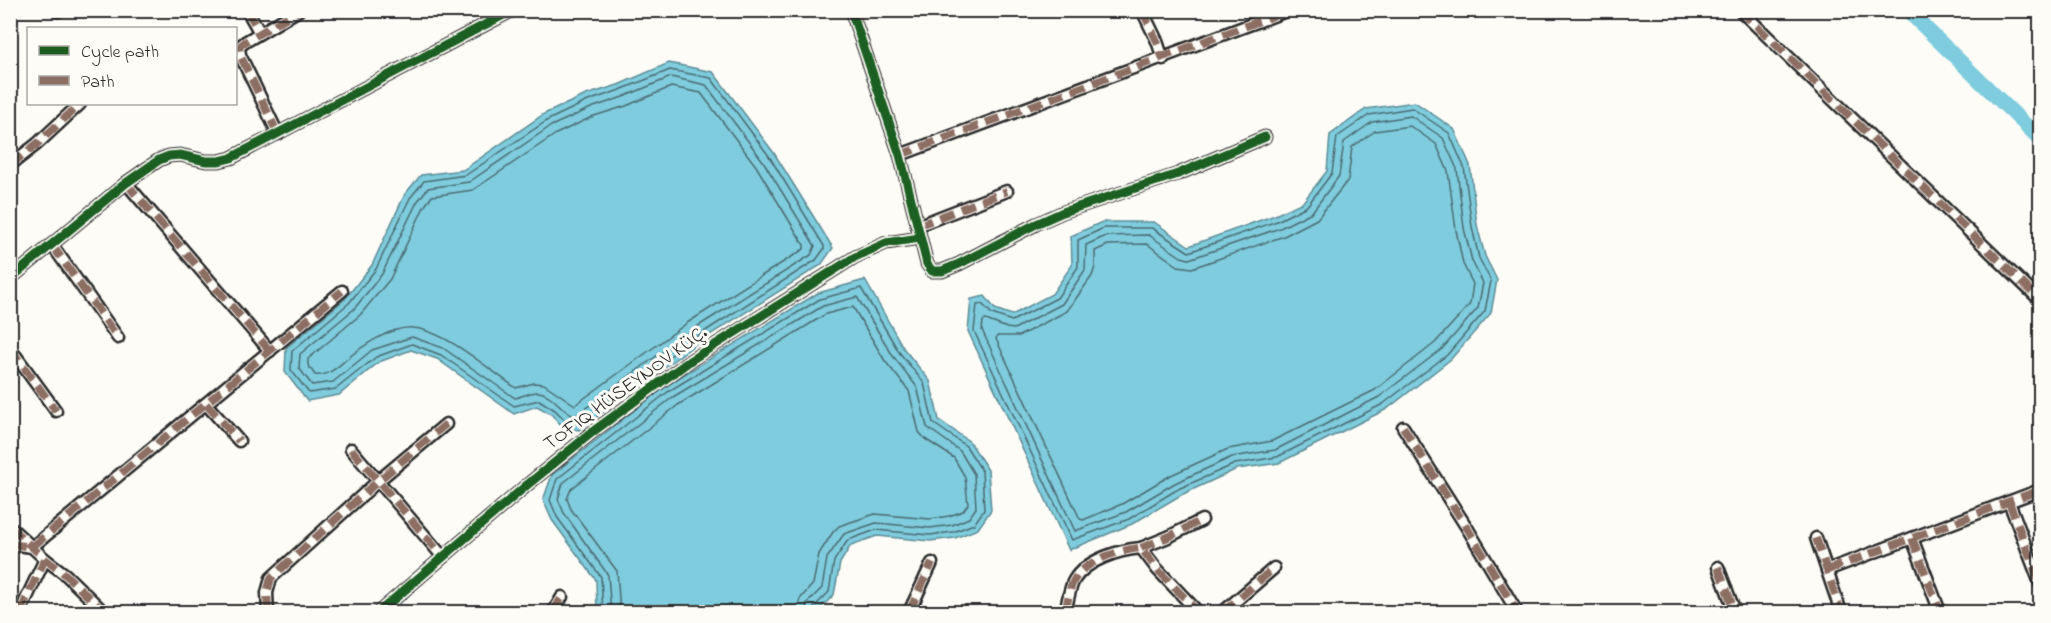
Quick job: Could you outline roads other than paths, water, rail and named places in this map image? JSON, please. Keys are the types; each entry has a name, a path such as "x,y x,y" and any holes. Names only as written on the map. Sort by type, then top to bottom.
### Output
{"street":[{"path":"248,10 260,33"},
{"path":"278,134 240,55 239,47 299,10"},
{"path":"10,279 126,183 159,160 180,155 206,161 231,158 513,10"},
{"path":"851,10 900,155 927,264 932,272 942,271 1063,212 1178,174 1265,137"},
{"path":"1142,10 1163,58"},
{"path":"900,155 1288,10"},
{"path":"1740,10 2040,300"},
{"path":"10,165 37,144 79,105"},
{"path":"126,183 270,351"},
{"path":"917,226 1007,192"},
{"name":"TOFIQ HÜSEYNOV KÜÇ.","path":"379,612 595,430 691,360 855,256 886,243 920,238"},
{"path":"52,245 118,338"},
{"path":"10,544 32,547 342,291"},
{"path":"10,348 56,411"},
{"path":"206,404 239,441"},
{"path":"268,612 267,593 271,578 378,481 446,424"},
{"path":"1403,427 1517,612"},
{"path":"351,449 443,557"},
{"path":"1827,570 2040,490"},
{"path":"2009,502 2040,583"},
{"path":"1065,612 1073,582 1083,571 1119,550 1141,548 1202,520"},
{"path":"10,527 66,575 104,612"},
{"path":"1816,538 1841,612"},
{"path":"1912,538 1941,612"},
{"path":"1141,548 1197,612"},
{"path":"20,612 45,559"},
{"path":"909,612 932,563"},
{"path":"1718,567 1735,612"},
{"path":"1223,612 1274,568"},
{"path":"553,612 562,597"}],"water":[{"path":"669,63 713,72 774,153 833,248 821,265 700,341 579,430 564,428 551,414 537,406 514,414 437,359 411,350 379,362 339,395 307,401 285,372 286,348 345,299 372,265 405,194 421,175 463,170 544,114"},
{"path":"1415,102 1454,129 1470,165 1477,225 1485,256 1497,280 1491,313 1451,359 1387,409 1279,463 1237,469 1181,495 1132,524 1069,550 968,331 971,299 985,296 995,309 1012,315 1052,294 1072,265 1071,236 1102,222 1154,222 1189,246 1275,215 1303,202 1327,171 1330,135 1366,109"},
{"path":"865,280 904,349 930,381 939,420 970,442 988,470 991,510 978,529 955,538 930,541 877,536 851,545 840,563 834,595 817,612 597,612 596,580 552,520 543,500 552,475 665,386 818,293"}],"waterway":[{"path":"1907,10 2040,139"}]}
